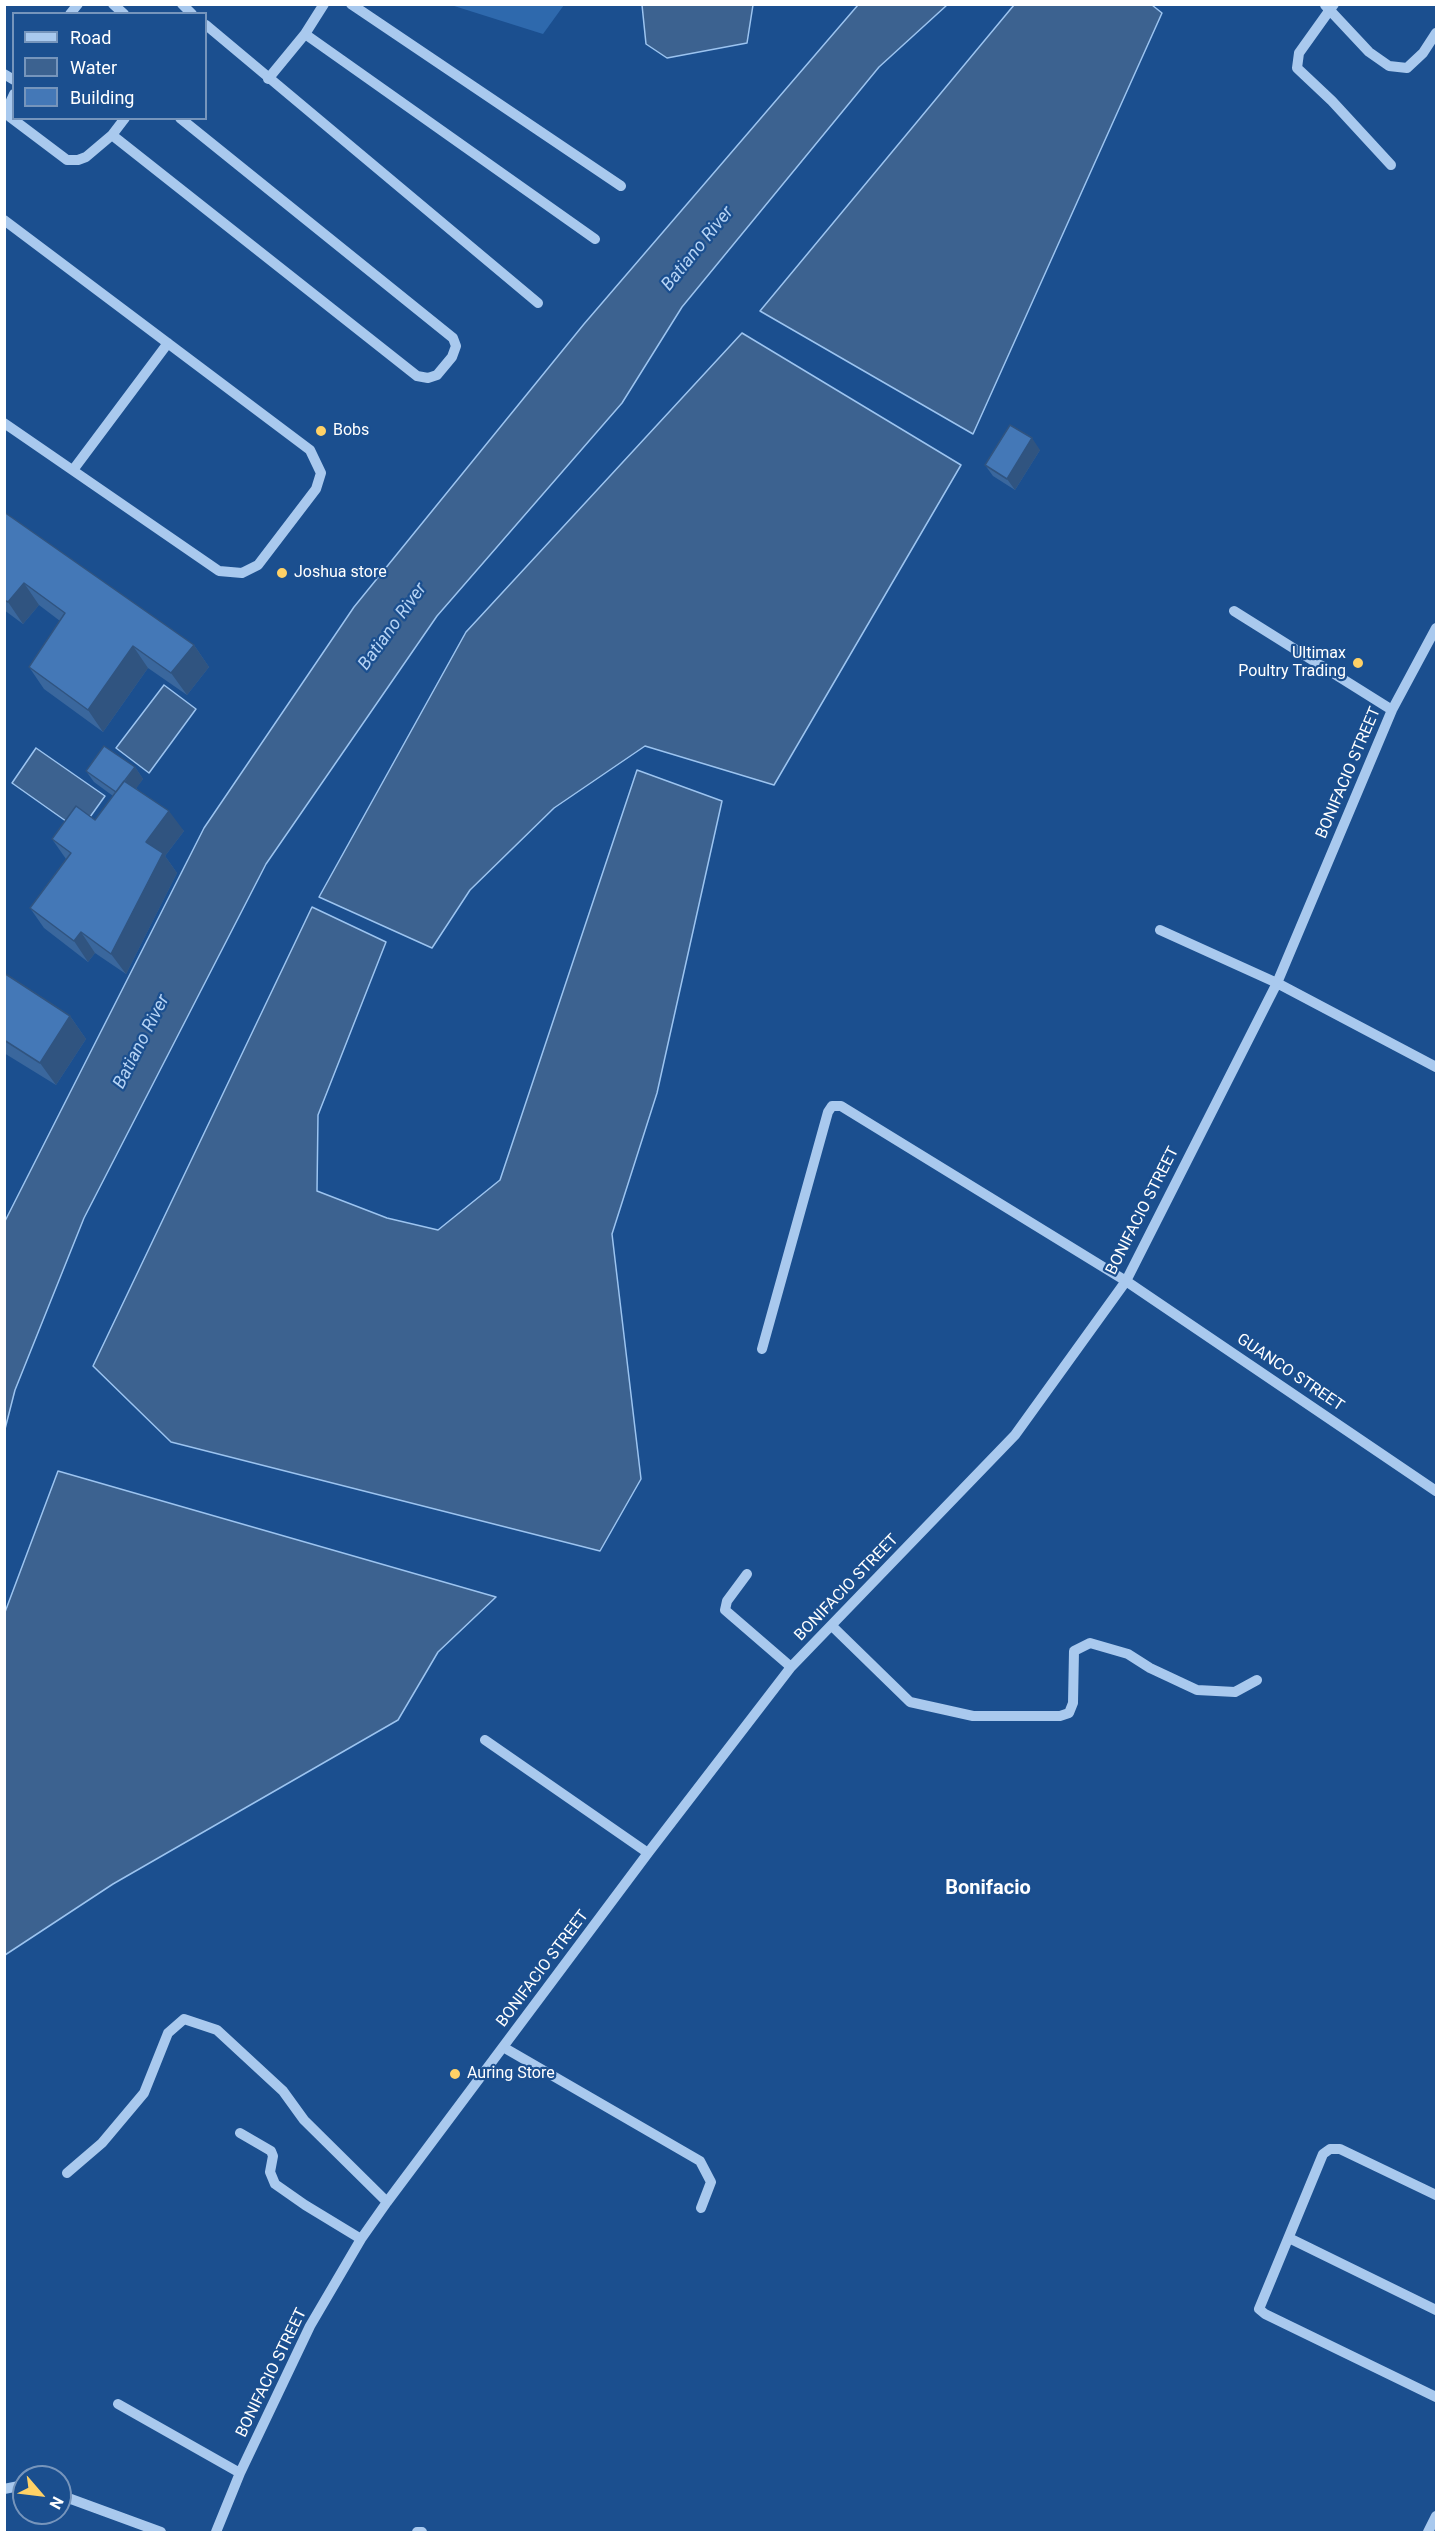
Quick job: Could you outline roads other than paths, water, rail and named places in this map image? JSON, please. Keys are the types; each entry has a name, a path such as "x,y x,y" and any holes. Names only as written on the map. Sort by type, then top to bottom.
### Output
{"street":[{"path":"268,79 305,34 324,4"},
{"path":"351,4 621,186"},
{"path":"1391,165 1332,101 1297,68 1299,53 1330,6 1369,52 1389,66 1407,68 1424,53 1437,33"},
{"path":"207,26 538,303"},
{"path":"305,34 596,239"},
{"path":"12,98 8,107 12,119"},
{"path":"14,120 67,160 86,157 112,135 123,120"},
{"path":"112,135 417,376 428,378 437,375 452,357 456,346 453,338 182,120"},
{"path":"4,220 310,450 321,473 316,489 258,565 242,573 219,571 4,423"},
{"path":"73,470 168,343"},
{"path":"1234,610 1392,710"},
{"name":"BONIFACIO STREET","path":"216,2532 240,2473 310,2326 361,2239 387,2202 648,1853 791,1667 1015,1435 1126,1281 1277,983 1392,710 1432,647 1437,628"},
{"path":"1160,930 1277,983 1437,1068"},
{"name":"GUANCO STREET","path":"762,1349 828,1112 832,1106 841,1106 1126,1281 1437,1491"},
{"path":"747,1574 727,1601 726,1610 791,1667"},
{"path":"832,1626 910,1702 973,1716 1060,1716 1069,1713 1073,1703 1074,1651 1090,1643 1128,1654 1150,1668 1197,1690 1235,1692 1257,1680"},
{"path":"485,1740 648,1853"},
{"path":"67,2173 102,2143 144,2093 168,2033 184,2019 217,2030 283,2091 304,2120 387,2202"},
{"path":"503,2048 700,2161 711,2182 701,2208"},
{"path":"240,2133 271,2151 270,2172 275,2184 361,2239"},
{"path":"1437,2195 1340,2150 1330,2149 1323,2154 1260,2304 1261,2311 1437,2397"},
{"path":"1289,2238 1437,2310"},
{"path":"118,2404 240,2473"},
{"path":"72,2499 161,2532"},
{"path":"1428,2532 1437,2516"},
{"path":"417,2532 422,2532"}],"water":[{"path":"642,5 753,5 747,43 667,58 646,44"},
{"name":"Batiano River","path":"858,5 947,5 879,67 682,307 622,403 437,616 266,864 84,1218 15,1390 5,1429 5,1221 204,828 354,607 584,324"},
{"path":"1014,5 1152,5 1162,13 973,434 760,311"},
{"path":"742,333 961,465 774,785 645,746 554,808 470,890 432,948 319,897 466,632"},
{"path":"164,685 196,709 149,773 116,748"},
{"path":"36,748 105,796 80,831 12,783"},
{"path":"637,770 722,801 657,1093 612,1234 641,1479 600,1551 171,1442 93,1366 312,907 386,942 318,1115 317,1191 387,1218 438,1230 500,1180"},
{"path":"58,1471 496,1597 438,1652 398,1720 113,1884 5,1955 5,1612"}],"place":[{"name":"Bobs","path":"321,431"},
{"name":"Joshua store","path":"282,573"},
{"name":"Ultimax Poultry Trading","path":"1358,663"},
{"name":"Auring Store","path":"455,2074"}],"district":[{"name":"Bonifacio","path":"988,1889"}]}
